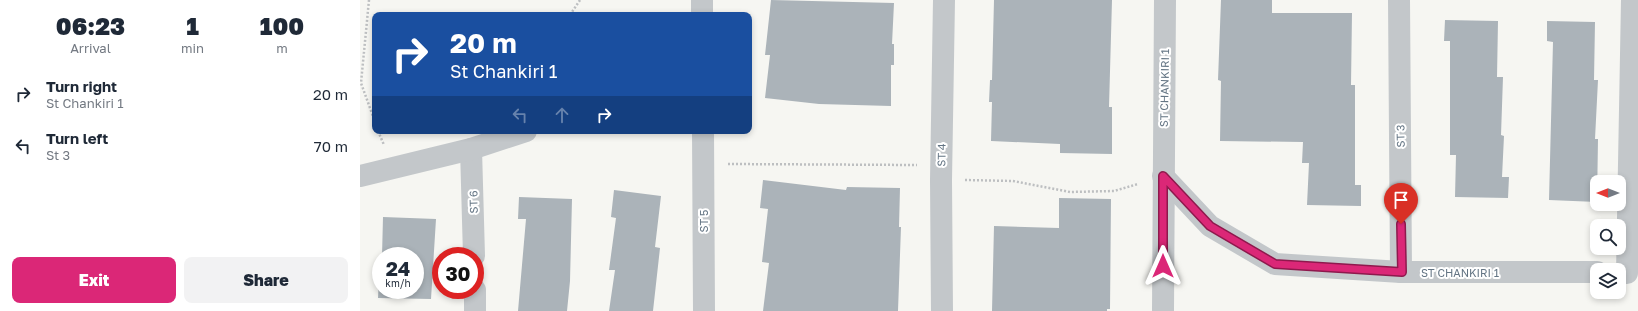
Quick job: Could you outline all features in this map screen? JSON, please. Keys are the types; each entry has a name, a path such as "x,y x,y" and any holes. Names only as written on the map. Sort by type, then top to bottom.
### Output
{"street":[{"path":"702,0 702,12"},
{"name":"ST 4","path":"942,311 941,172 944,0"},
{"name":"ST CHANKIRI 1","path":"1163,311 1165,0"},
{"name":"ST 3","path":"1399,0 1402,272"},
{"path":"1628,272 1632,0"},
{"path":"360,176 471,148 516,134"},
{"name":"ST 5","path":"703,134 704,311"},
{"name":"ST 6","path":"471,148 474,247"},
{"name":"ST CHANKIRI 1","path":"1163,176 1210,226 1275,264 1402,272 1590,272"},
{"path":"475,299 475,311"}],"path":[{"path":"369,0 361,83 372,114"},
{"path":"572,12 580,0"},
{"path":"703,164 897,166 1013,181 1070,192 1114,191 1163,176"}],"building":[{"path":"771,0 894,3 892,44 894,44 894,65 891,65 891,106 819,104 765,98 770,55 765,55"},
{"path":"994,0 1112,0 1109,107 1112,107 1112,154 1060,153 1060,144 991,141 992,102 989,102 990,80 992,80"},
{"path":"1221,0 1272,0 1272,13 1352,13 1351,85 1355,85 1355,185 1361,185 1361,206 1307,205 1309,163 1302,163 1303,142 1220,141 1221,81 1218,80"},
{"path":"1445,20 1498,21 1497,77 1503,77 1501,135 1504,136 1502,177 1509,177 1508,198 1455,197 1456,155 1450,155 1450,41 1444,41"},
{"path":"1547,21 1595,22 1594,80 1598,80 1595,139 1598,139 1597,175 1590,175 1590,202 1549,200 1553,42 1547,41"},
{"path":"763,180 846,190 847,187 900,188 899,227 901,227 898,311 763,311 769,263 762,262 768,209 760,208"},
{"path":"614,190 661,196 655,247 660,248 653,311 609,311 615,270 609,270 616,218 611,217"},
{"path":"519,197 572,199 570,281 567,311 518,311 526,219 518,219"},
{"path":"1059,198 1111,199 1110,309 1107,309 1107,311 992,311 994,226 1059,228"},
{"path":"383,217 436,219 434,247 432,247 431,299 424,299 424,247 382,247"}],"route":[{"path":"1163,266 1163,176 1210,226 1275,264 1402,272 1401,224"}]}
